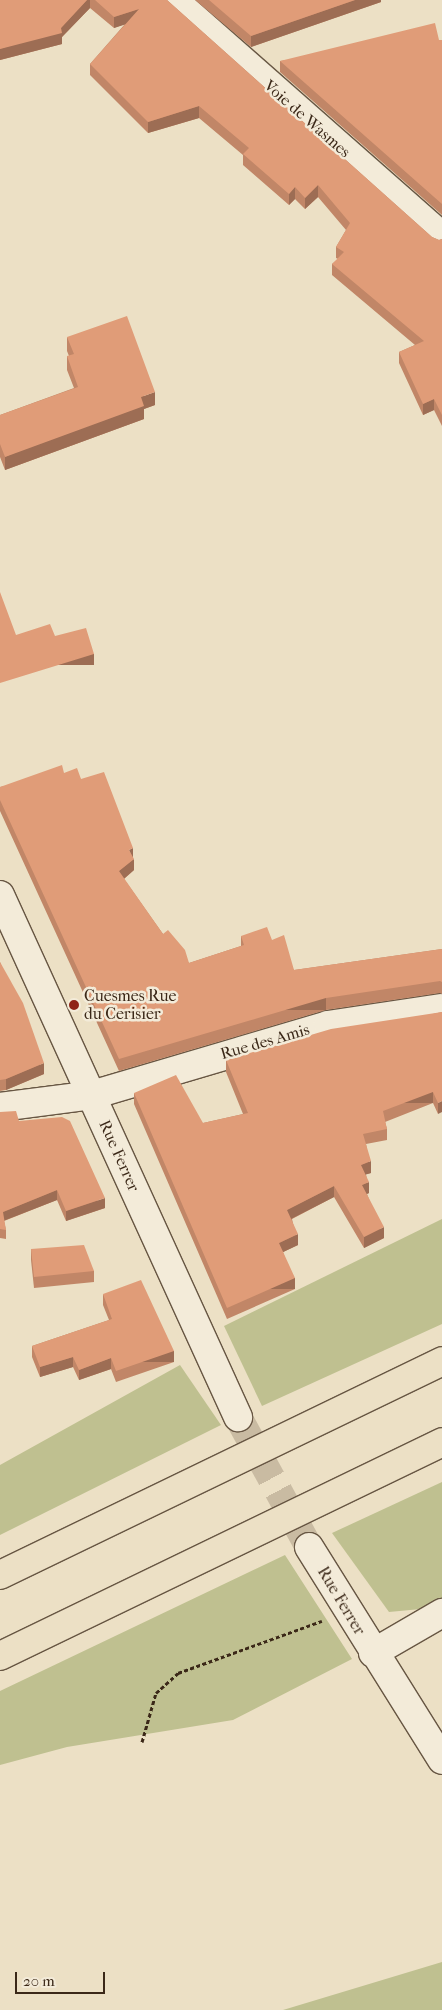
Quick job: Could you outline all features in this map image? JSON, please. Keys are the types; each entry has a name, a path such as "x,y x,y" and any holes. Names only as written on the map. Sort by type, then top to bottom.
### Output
{"highway":[{"path":"0,1575 442,1361"},
{"path":"0,1656 442,1442"}],"street":[{"name":"Voie de Wasmes","path":"174,0 442,236"},
{"name":"Rue Ferrer","path":"0,894 238,1418"},
{"name":"Rue des Amis","path":"0,1107 92,1095 328,1025 442,1008"},
{"name":"Rue Ferrer","path":"309,1547 347,1613 442,1760"},
{"path":"373,1653 442,1612"}],"path":[{"path":"142,1742 156,1692 178,1674 347,1613"}],"green space":[{"path":"442,1219 442,1324 262,1406 224,1326"},
{"path":"180,1365 221,1425 0,1535 0,1465"},
{"path":"442,1482 442,1607 389,1612 332,1533"},
{"path":"285,1555 352,1659 233,1720 67,1747 0,1765 0,1691"},
{"path":"442,1962 442,2010 283,2010"}],"building":[{"path":"0,0 87,0 61,28 62,33 0,49"},
{"path":"95,0 167,0 432,237 439,240 442,239 442,415 434,399 423,404 399,352 424,341 332,264 344,252 336,247 350,223 318,185 305,198 295,187 289,194 243,154 249,148 199,106 148,122 90,64 139,9 114,17"},
{"path":"209,0 355,0 251,36"},
{"path":"435,23 439,40 442,40 442,204 280,61"},
{"path":"127,316 155,392 141,397 144,406 5,457 0,444 0,415 78,387 67,356 74,354 67,337"},
{"path":"0,592 16,635 50,624 55,636 86,628 94,654 0,683"},
{"path":"62,765 64,773 77,768 81,779 104,772 133,848 129,850 134,859 119,871 163,934 168,930 185,950 189,963 244,945 241,936 267,927 272,940 284,935 294,970 442,949 442,982 326,998 119,1059 0,800 0,787"},
{"path":"0,962 23,1003 44,1063 0,1080"},
{"path":"442,1012 442,1101 438,1103 433,1092 383,1111 387,1129 363,1134 371,1161 361,1165 369,1182 362,1185 384,1227 364,1237 334,1186 287,1210 298,1234 279,1243 295,1278 227,1308 134,1093 176,1075 203,1123 248,1113 226,1060 331,1029"},
{"path":"16,1111 19,1121 62,1117 70,1121 105,1198 66,1211 57,1190 3,1212 6,1230 0,1229 0,1112"},
{"path":"84,1245 94,1271 34,1277 31,1249"},
{"path":"141,1280 174,1351 116,1371 111,1358 79,1370 73,1357 40,1367 32,1346 112,1319 103,1294"}],"tunnel":[{"path":"238,1417 309,1547"}],"place":[{"name":"Cuesmes Rue du Cerisier","path":"74,1005"}]}
